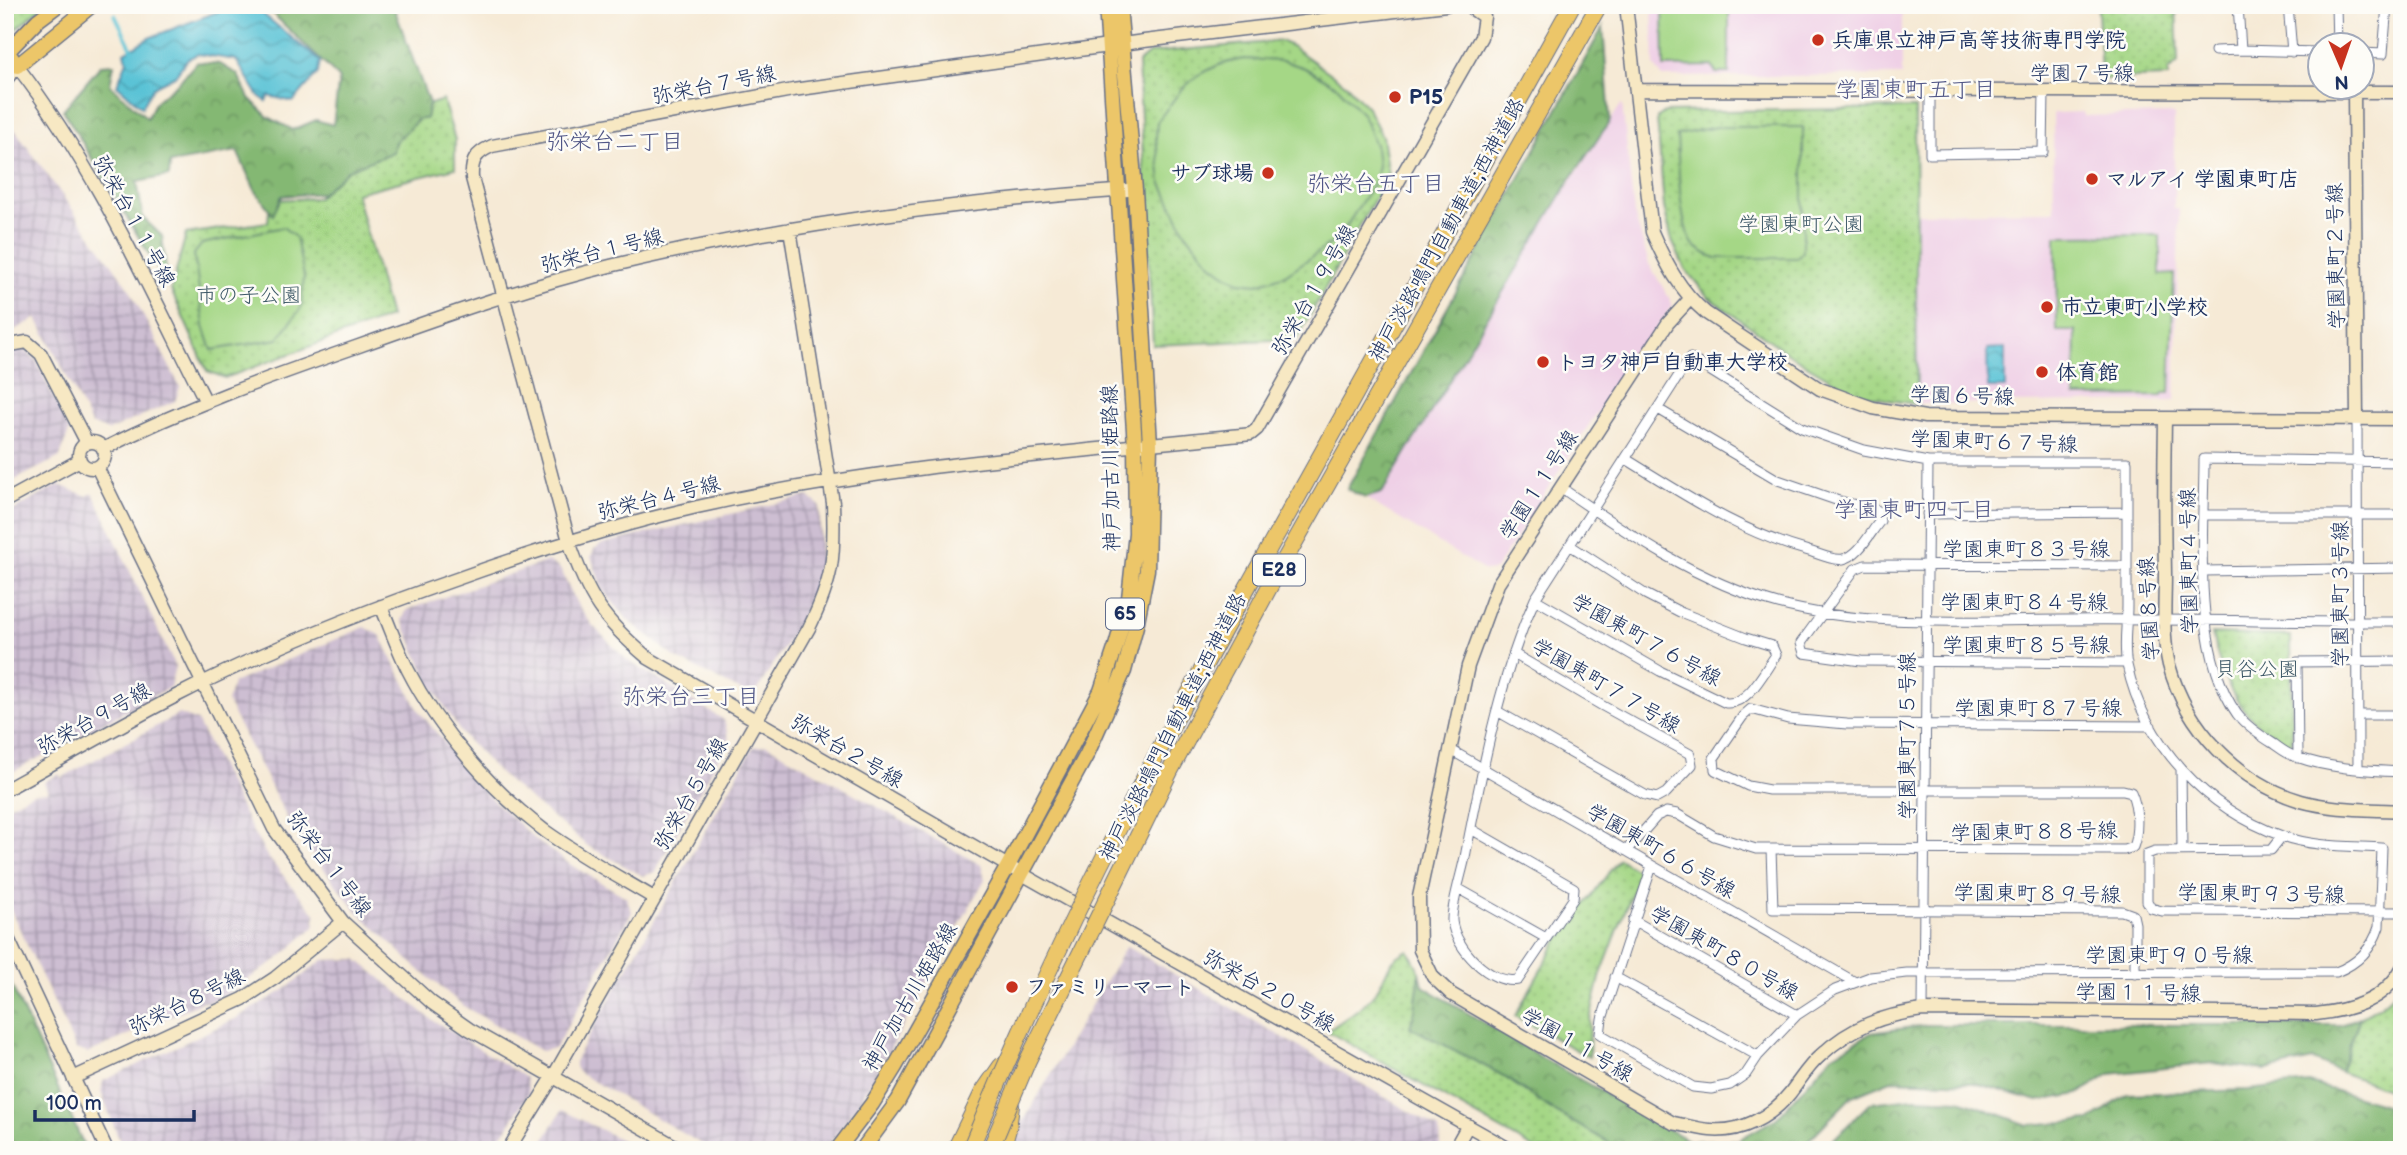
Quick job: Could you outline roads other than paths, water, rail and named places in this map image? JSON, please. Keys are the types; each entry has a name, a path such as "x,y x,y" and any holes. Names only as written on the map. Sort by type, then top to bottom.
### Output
{"highway":[{"name":"神戸淡路鳴門自動車道;西神道路","path":"970,1150 1010,1052 1044,979 1160,750 1255,573 1573,5"},
{"name":"神戸淡路鳴門自動車道;西神道路","path":"990,1150 1013,1093 1189,736 1271,584 1598,5"},
{"path":"955,1150 983,1092 1010,1052"},
{"path":"1002,1150 1013,1093"}],"main road":[{"path":"58,5 6,51 17,66 92,5"},
{"name":"神戸加古川姫路線","path":"862,1150 898,1101 1087,754 1124,671 1136,626 1147,570 1135,190 1116,46 1106,5"},
{"name":"神戸加古川姫路線","path":"837,1150 872,1104 895,1067 1008,866 1101,691 1129,597 1142,445 1119,191 1116,46 1119,5"}],"street":[{"path":"1116,46 1446,5"},
{"name":"弥栄台１９号線","path":"1142,445 1251,434 1257,429 1481,37 1484,17 1468,5"},
{"name":"学園６号線","path":"1626,5 1652,232 1665,263 1690,299 1706,313 1820,389 1872,408 1925,418 2402,419"},
{"path":"2238,5 2241,50"},
{"path":"2288,5 2292,52"},
{"path":"2336,5 2336,32"},
{"path":"2376,54 2383,54 2387,5"},
{"name":"弥栄台７号線","path":"502,296 472,178 471,164 477,152 492,146 793,90 1116,46"},
{"path":"2215,51 2306,52"},
{"path":"5,81 17,66"},
{"name":"弥栄台１１号線","path":"17,66 45,101 122,233 206,402"},
{"name":"学園７号線","path":"1636,90 2306,92"},
{"path":"1930,92 1930,153 2043,152 2043,92"},
{"name":"学園７号線","path":"2376,92 2402,92"},
{"name":"学園東町２号線","path":"2354,102 2357,419"},
{"name":"弥栄台１号線","path":"103,449 227,392 502,296 610,266 790,229 966,203 1135,190"},
{"name":"弥栄台５号線","path":"508,1150 553,1077 809,628 831,576 835,547 830,481 790,229"},
{"name":"弥栄台２号線","path":"502,296 569,541 591,596 612,626 648,658 1008,866"},
{"name":"学園１１号線","path":"1690,299 1668,323 1499,584 1468,666 1419,897 1420,950 1433,977 1451,995 1673,1123 1710,1130 1737,1129 1765,1117 1788,1096 1818,1057 1843,1036 1867,1022 1901,1013 1923,1010 2316,1014 2347,1010 2378,996 2402,968"},
{"path":"5,346 27,342 41,354 87,443"},
{"name":"学園東町６７号線","path":"1471,829 1574,888 1573,899 1518,980 1507,982 1476,964 1464,950 1452,920 1483,769 1497,711 1520,631 1535,599 1690,358 1802,428 1864,450 1928,462 2127,462 2127,663 2136,693 2151,726 2196,787 2216,802 2282,836"},
{"path":"1626,459 1715,514 1752,532 1783,544 1841,560 1853,555 1880,521 1877,510 1836,500 1778,480 1658,409"},
{"name":"学園８号線","path":"2165,419 2165,619 2169,663 2180,696 2202,733 2228,761 2255,780 2299,800 2332,807 2402,811"},
{"name":"学園東町３号線","path":"2357,419 2358,769"},
{"path":"87,443 96,443 103,449 105,458 97,467 88,467 80,460 80,450 87,443"},
{"name":"弥栄台４号線","path":"202,684 363,612 569,541 696,507 830,481 980,460 1142,445"},
{"name":"学園東町４号線","path":"2402,462 2204,459 2205,620 2214,667 2238,716 2261,736 2298,758 2358,769 2402,772"},
{"path":"5,501 80,460"},
{"name":"学園東町７５号線","path":"1923,1010 1924,662 1928,462"},
{"name":"弥栄台１号線","path":"97,467 274,829 343,922 432,1003 469,1029 681,1150"},
{"name":"学園東町８４号線","path":"1560,487 1688,569 1718,583 1778,604 1822,614 1925,620 2127,623 2165,619 2402,622"},
{"path":"1927,514 2127,512"},
{"path":"2204,515 2402,515"},
{"name":"学園東町７６号線","path":"1535,599 1660,671 1726,703 1735,704 1744,699 1776,655 1772,646 1718,627 1645,594 1571,546"},
{"name":"学園東町８３号線","path":"1822,614 1856,569 1865,565 2127,565"},
{"path":"2204,571 2402,568"},
{"path":"381,606 408,670 424,697 462,750 500,792 572,850 654,898"},
{"name":"学園東町８５号線","path":"1822,614 1801,643 1804,653 1861,661 2127,663"},
{"name":"学園東町７７号線","path":"1497,711 1645,795 1657,798 1666,793 1692,765 1690,754 1514,654"},
{"path":"2298,758 2297,662 2402,661"},
{"name":"弥栄台９号線","path":"5,790 202,684"},
{"name":"学園東町８７号線","path":"1924,790 1769,790 1748,786 1715,770 1714,758 1743,716 1751,709 1788,719 1847,724 2151,726"},
{"path":"2358,715 2402,715"},
{"name":"学園東町６６号線","path":"1449,749 1855,982"},
{"path":"2181,770 2182,851"},
{"name":"学園東町８８号線","path":"1626,851 1657,816 1666,811 1714,836 1756,849 2124,850 2133,847 2137,837 2135,801 2131,792 2123,790 1924,790"},
{"name":"学園東町９３号線","path":"2282,836 2271,850 2155,851 2147,854 2147,901 2151,908 2162,911 2402,912"},
{"name":"学園東町９０号線","path":"1615,977 1600,1034 1693,1087 1711,1090 1730,1086 1746,1074 1758,1056 1797,1015 1835,990 1855,982 1888,975 2336,972 2367,951 2375,939 2380,912 2382,848 2333,845 2282,836"},
{"name":"学園東町８９号線","path":"1771,849 1773,909 2122,911 2133,915 2135,923 2135,972"},
{"name":"弥栄台２０号線","path":"1008,866 1511,1150"},
{"path":"1652,866 1615,977 1758,1056"},
{"path":"1459,889 1546,938"},
{"name":"学園東町８０号線","path":"1633,920 1797,1015"},
{"name":"弥栄台８号線","path":"73,1078 243,999 275,978 343,922"},
{"path":"5,932 107,1150"},
{"path":"1454,1150 1468,1125"}],"water":[{"path":"235,5 252,5 320,61 318,73 293,102 269,96 266,101 259,96 236,60 198,54 187,59 175,76 153,87 142,107 117,85 127,61 125,52 149,38"},
{"path":"2005,348 2005,388 1988,388 1987,349"}],"waterway":[{"path":"115,15 132,49"}],"place":[{"name":"兵庫県立神戸高等技術専門学院","path":"1818,40"},
{"name":"P15","path":"1395,97"},
{"name":"サブ球場","path":"1268,173"},
{"name":"マルアイ 学園東町店","path":"2092,179"},
{"name":"市立東町小学校","path":"2047,307"},
{"name":"トヨタ神戸自動車大学校","path":"1543,362"},
{"name":"体育館","path":"2042,372"},
{"name":"ファミリーマート","path":"1012,987"}],"district":[{"name":"学園東町五丁目","path":"1916,90"},
{"name":"弥栄台二丁目","path":"615,142"},
{"name":"弥栄台五丁目","path":"1376,184"},
{"name":"学園東町四丁目","path":"1914,510"},
{"name":"弥栄台三丁目","path":"691,697"}],"park label":[{"name":"学園東町公園","path":"1801,224"},
{"name":"市の子公園","path":"249,295"},
{"name":"貝谷公園","path":"2257,669"}]}
